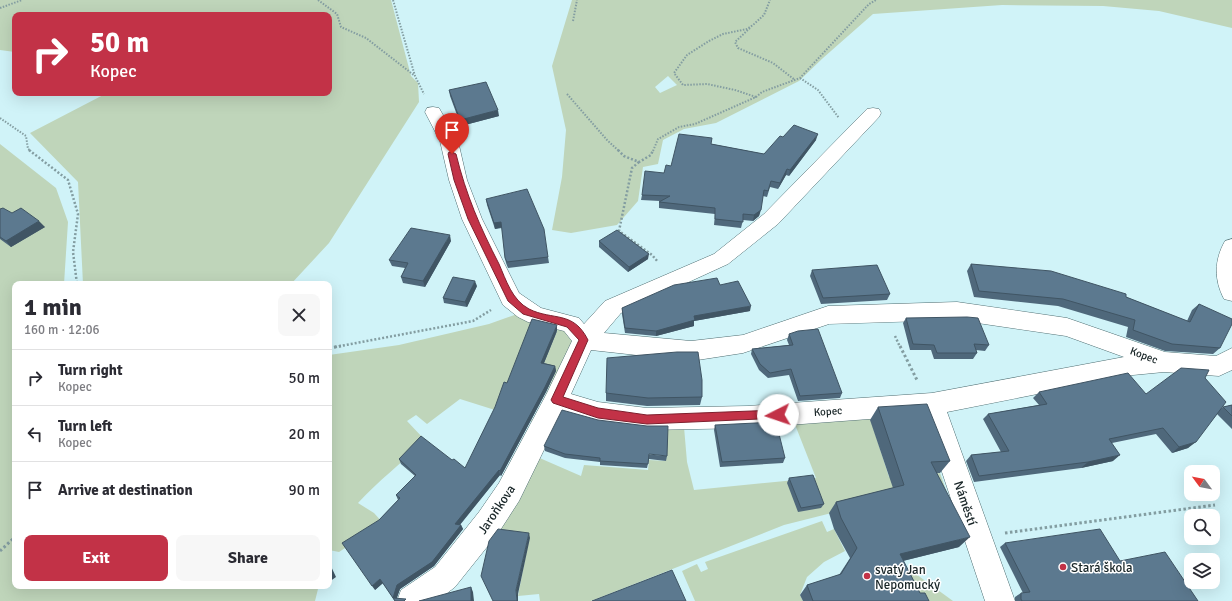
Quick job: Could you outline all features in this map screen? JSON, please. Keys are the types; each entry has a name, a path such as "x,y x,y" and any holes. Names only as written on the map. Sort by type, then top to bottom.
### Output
{"street":[{"path":"433,112 449,141 458,180 472,219 511,299 526,311 570,324 584,340"},
{"path":"556,400 584,340 613,307 721,259 771,219 873,113"},
{"path":"1232,246 1226,261 1227,281 1232,293"},
{"name":"Kopec","path":"584,340 691,351 743,344 828,315 957,311 1067,327 1164,362"},
{"name":"Kopec","path":"556,400 598,413 647,419 748,417 932,404 1133,365 1164,362 1226,362"},
{"name":"Jaroňkova","path":"412,601 445,577 489,522 509,492 556,400"},
{"name":"Náměstí","path":"932,404 1000,601"}],"path":[{"path":"0,8 22,0"},
{"path":"318,0 337,14 341,27 366,38 415,76"},
{"path":"393,0 415,76 433,112"},
{"path":"395,5 396,0"},
{"path":"573,21 577,0"},
{"path":"770,0 764,15 735,42 738,48 773,63 795,80"},
{"path":"662,266 652,255 619,231 632,168 651,155 658,139 679,127 696,124 756,97 762,92 800,78 869,4 876,0"},
{"path":"753,25 747,29 723,34 709,41 686,55 674,73 683,86 707,84 735,90 756,97"},
{"path":"800,78 812,85 827,99 842,124 845,131 842,135 847,140"},
{"path":"567,94 607,140 624,156 639,162"},
{"path":"0,118 26,136 28,149 68,180 78,214 73,252 77,281"},
{"path":"332,348 473,321 511,299"},
{"path":"894,334 924,394 932,404"},
{"path":"977,536 1215,505"},
{"path":"0,551 12,540"}],"green space":[{"path":"0,0 391,0 411,76 418,83 419,102 329,243 294,281 83,281 78,182 30,133 101,96 332,96 332,12 12,12 12,52 0,50"},
{"path":"572,0 1232,0 1232,28 1159,11 1103,6 1002,5 873,14 799,81 716,123 684,129 663,140 658,164 643,167 638,201 617,225 571,233 552,230 562,177 566,130 552,66","holes":["668,76 677,85 660,93 655,87"]},
{"path":"0,144 56,188 68,222 64,281 12,281 12,589 318,589 315,601 0,601"},
{"path":"526,311 536,316 500,411 534,421 556,371 542,368 561,321 579,333 543,425 460,399 427,424 416,415 407,421 423,438 423,442 358,503 374,513 383,523 339,552 332,551 332,355 399,345 489,324"},
{"path":"870,418 889,477 940,473 947,493 899,496 784,525 591,601 540,601 539,594 518,596 529,539 493,534 535,456 581,476 584,465 648,470 649,460 666,461 668,429 684,427 687,462 694,490 816,478 794,422"},
{"path":"822,521 827,532 834,529 845,551 824,562 807,577 800,595 803,601 695,601 682,571 697,564 701,572 708,569 705,562"},
{"path":"892,568 909,569 953,601 909,601"}],"building":[{"path":"486,82 498,110 460,120 449,90"},
{"path":"794,125 818,134 790,170 787,169 780,183 771,181 768,191 764,190 761,210 754,215 743,214 743,222 715,219 715,208 659,202 670,196 642,195 645,171 664,173 666,165 671,166 679,134 712,138 711,144 764,154 780,136 783,137"},
{"path":"527,189 544,229 548,257 507,262 505,258 501,222 494,223 486,199"},
{"path":"3,208 12,213 21,208 39,221 6,241 0,237 0,209"},
{"path":"411,228 450,235 423,281 401,277 408,263 389,260"},
{"path":"617,230 649,254 629,267 599,241"},
{"path":"971,264 1051,271 1126,294 1126,297 1190,322 1199,304 1232,319 1232,324 1220,348 1172,344 1133,330 1135,320 1063,299 979,291"},
{"path":"877,265 890,294 823,298 812,270"},
{"path":"453,277 475,281 465,302 443,298"},
{"path":"717,278 720,285 738,281 751,306 694,316 695,320 656,331 625,328 622,308 674,285"},
{"path":"906,318 978,318 989,345 974,344 977,353 937,353 934,345 913,344"},
{"path":"532,319 557,325 541,363 555,366 545,387 500,471 499,470 455,524 461,525 432,562 397,585 393,598 380,579 372,586 342,543 379,520 400,498 396,495 416,475 399,459 421,436 465,468 495,407 504,382 507,383"},
{"path":"818,329 842,393 800,396 791,369 770,373 760,364 752,349 793,345 789,334 798,331"},
{"path":"677,352 698,352 702,380 702,397 648,398 606,393 607,358"},
{"path":"1181,368 1209,370 1205,378 1226,402 1196,442 1179,447 1163,428 1109,439 1120,455 1088,462 979,476 971,455 1009,451 988,414 1047,404 1039,392 1128,373 1146,394"},
{"path":"927,404 950,461 931,462 970,537 900,554 920,593 925,593 929,601 813,601 807,585 841,574 857,548 841,518 836,502 904,485 878,407"},
{"path":"1232,405 1232,416 1223,407"},
{"path":"562,410 598,420 647,426 668,426 667,456 649,454 648,464 600,461 600,458 565,454 544,446"},
{"path":"776,422 785,458 722,462 715,425"},
{"path":"813,475 824,504 801,508 789,478"},
{"path":"498,529 529,533 516,590 517,601 493,601 481,576 489,541"},
{"name":"Stará škola","path":"1100,529 1120,561 1165,552 1184,580 1184,589 1190,589 1198,601 1022,601 1021,593 1030,592 1005,543"},
{"path":"672,570 686,601 592,601"},
{"path":"471,587 471,601 419,601"},
{"path":"393,598 406,599 404,601 395,601"}],"place":[{"name":"Stará škola","path":"1063,567"},
{"name":"svatý Jan Nepomucký","path":"867,576"}],"route":[{"path":"452,154 458,180 472,219 511,299 526,311 536,316 570,324 584,340 556,400 598,413 647,419 778,415"}]}
